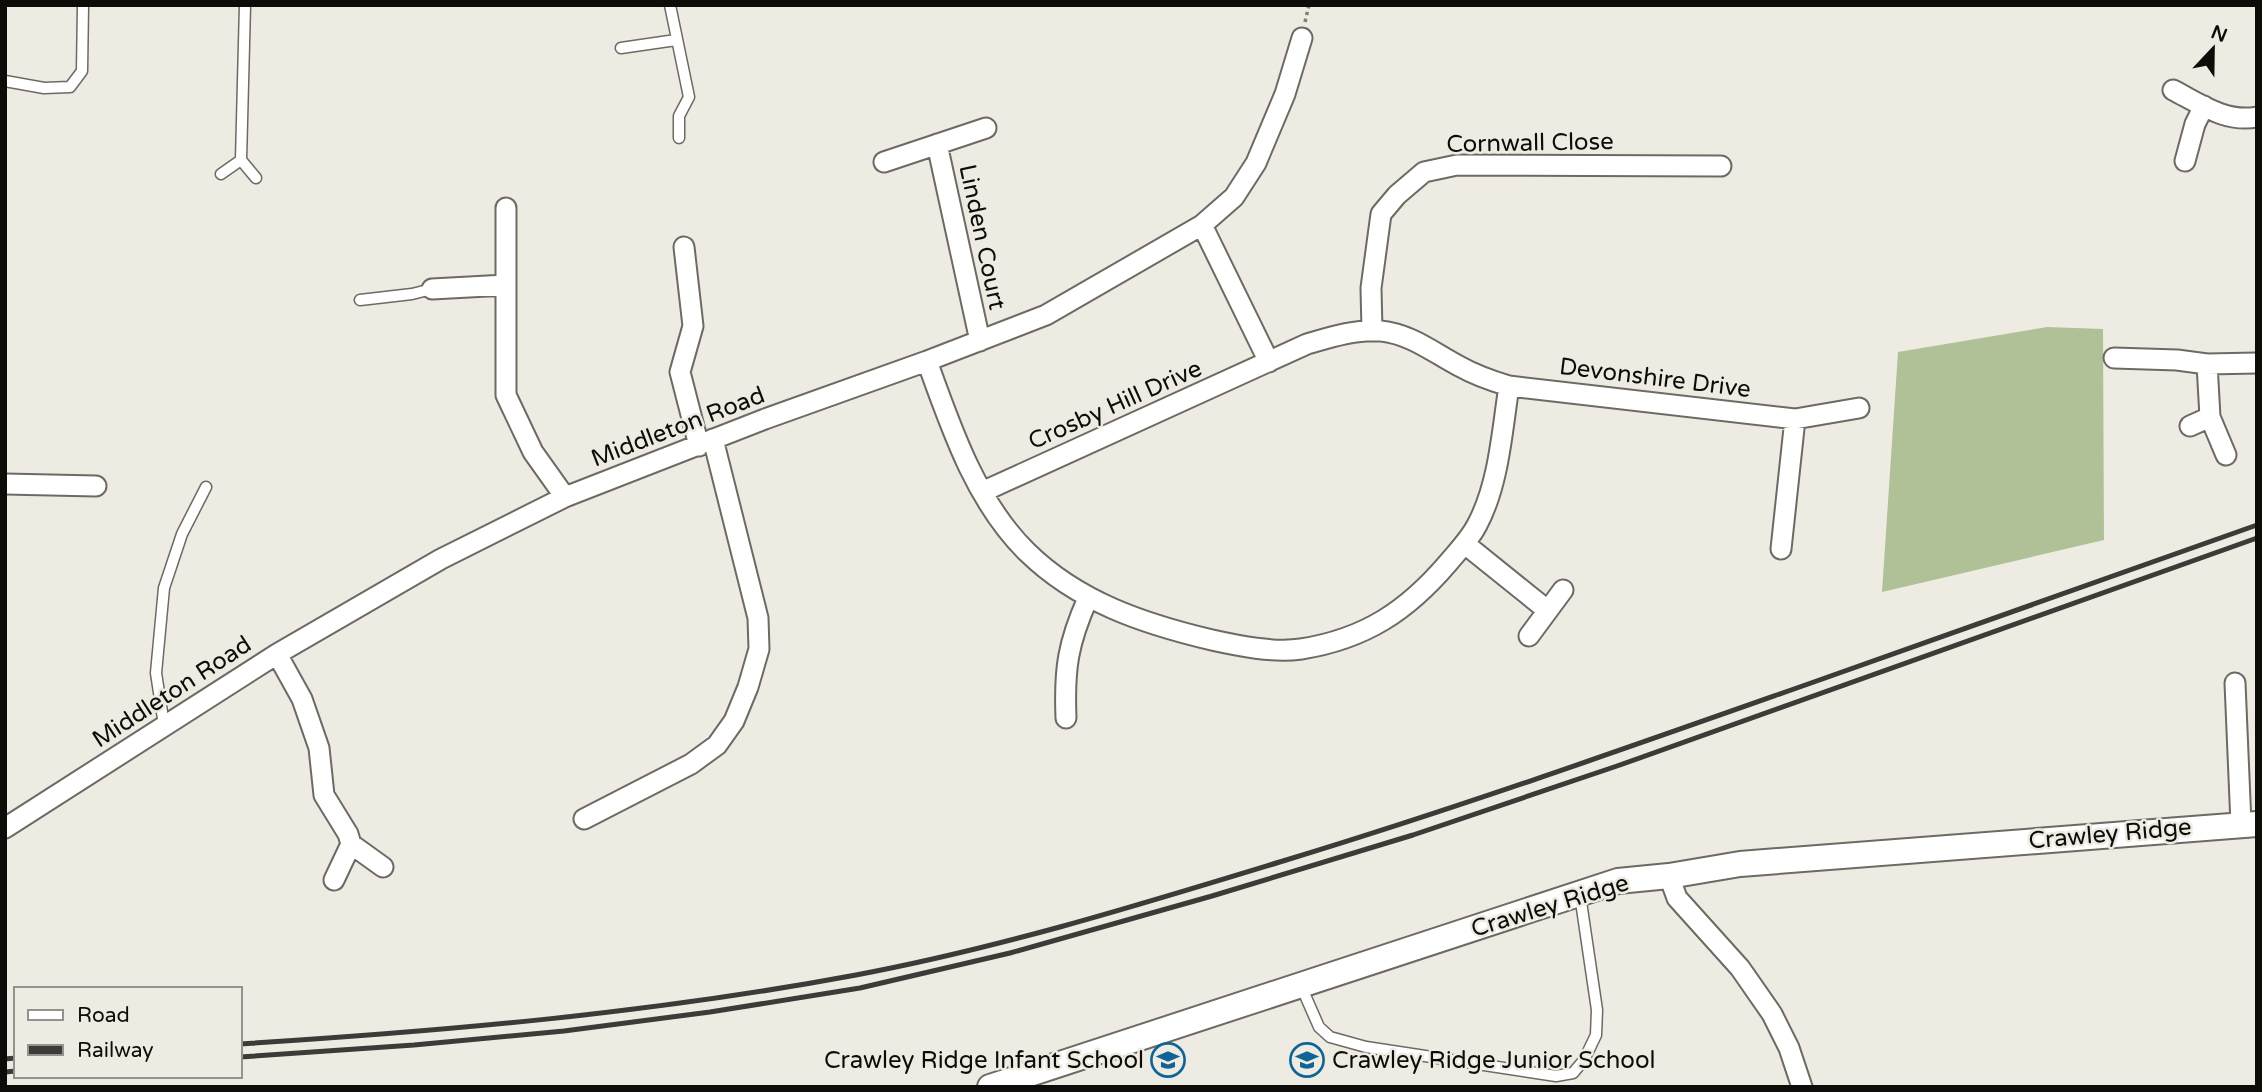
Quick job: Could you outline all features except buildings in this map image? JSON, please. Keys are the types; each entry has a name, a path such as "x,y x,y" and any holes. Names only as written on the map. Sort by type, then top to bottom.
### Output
{"street":[{"name":"Middleton Road","path":"5,828 277,654 441,559 565,497 1046,315 1202,225 1234,197 1256,163 1285,94 1302,38"},
{"path":"2173,90 2225,116 2242,120 2257,117"},
{"path":"2185,161 2194,124 2204,106"},
{"name":"Linden Court","path":"884,162 986,128"},
{"name":"Linden Court","path":"937,144 980,341"},
{"path":"1687,145 1690,165"},
{"name":"Cornwall Close","path":"1372,331 1371,288 1381,214 1397,195 1424,172 1457,165 1721,166"},
{"path":"506,208 506,395 533,452 565,497"},
{"path":"1202,225 1269,362"},
{"path":"584,819 691,764 718,745 734,721 759,649 758,618 706,442 680,372 693,327 684,247"},
{"path":"432,289 506,285"},
{"name":"Crosby Hill Drive","path":"982,492 1307,344 1344,334 1372,331 1403,336 1481,377 1510,386"},
{"path":"2114,358 2207,364 2257,362"},
{"path":"927,361 941,402 982,492 999,519 1028,553 1088,598 1132,618 1244,647 1298,649 1341,640 1389,619 1426,589 1465,544 1486,506 1494,477 1510,386"},
{"path":"2207,364 2210,417 2226,455"},
{"name":"Devonshire Drive","path":"1510,386 1796,419 1859,408"},
{"path":"2190,426 2210,417"},
{"path":"1781,549 1796,419"},
{"path":"5,484 96,486"},
{"path":"1465,544 1546,610"},
{"path":"1529,636 1563,590"},
{"path":"1066,718 1066,663 1073,632 1088,598"},
{"path":"277,654 302,699 319,748 324,795 348,834 351,844 383,867"},
{"path":"2235,683 2249,824"},
{"name":"Crawley Ridge","path":"990,1087 1618,881 1669,876 1740,863 2249,824"},
{"path":"334,880 351,844"},
{"path":"1669,876 1677,898 1740,968 1772,1014 1802,1087"}],"lane":[{"path":"5,80 44,88 70,87 82,72 83,5"},
{"path":"245,5 242,160 256,178"},
{"path":"670,5 689,97 679,116 679,138"},
{"path":"621,48 676,40"},
{"path":"221,174 242,160"},
{"path":"360,300 432,289"},
{"path":"164,725 156,673 164,588 182,534 206,487"},
{"path":"1301,985 1319,1027 1330,1037 1366,1047 1542,1074 1556,1076 1573,1073 1584,1060 1596,1034 1597,1010 1580,894"}],"green space":[{"path":"2047,327 2103,329 2104,540 1882,592 1898,352"}],"railway":[{"path":"242,1044 394,1033 626,1010 856,975 964,952 1124,909 1482,797 2257,525"},
{"path":"242,1057 564,1031 710,1012 860,988 1010,953 1413,835 1617,766 2257,538"},
{"path":"5,1059 14,1058"},
{"path":"5,1072 14,1071"}],"place":[{"name":"Crawley Ridge Infant School","path":"1168,1060"},
{"name":"Crawley Ridge Junior School","path":"1307,1060"}]}
